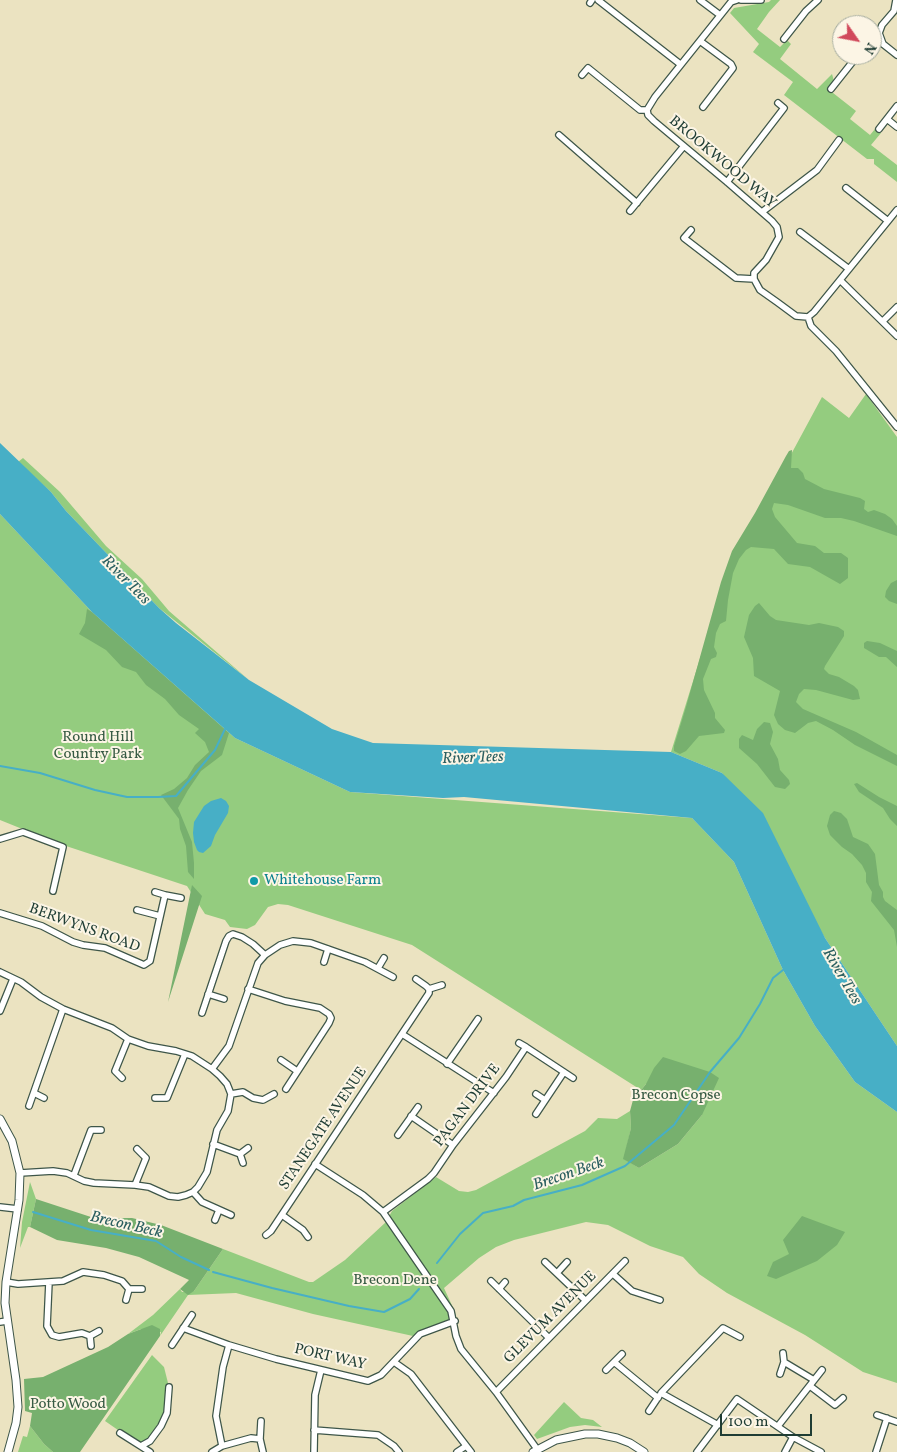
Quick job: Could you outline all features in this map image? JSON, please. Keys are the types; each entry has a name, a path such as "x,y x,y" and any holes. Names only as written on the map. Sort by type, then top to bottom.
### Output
{"street":[{"path":"598,0 680,64"},
{"path":"700,0 720,16"},
{"path":"582,75 588,68 640,110 648,110 650,103 731,2 761,0"},
{"path":"784,39 806,10 818,0"},
{"path":"882,26 894,11 896,0"},
{"path":"700,41 734,65 732,70 708,96 703,107"},
{"path":"882,41 883,44 897,55"},
{"path":"831,89 850,65"},
{"path":"727,182 784,108 778,103"},
{"path":"879,129 897,106"},
{"name":"BROOKWOOD WAY","path":"648,110 648,115 654,121 762,212 777,227 779,236 766,260 754,273 754,279"},
{"path":"887,119 897,127"},
{"path":"569,134 561,138 637,203"},
{"path":"762,212 817,170 839,140"},
{"path":"630,211 684,146"},
{"path":"846,188 888,221"},
{"path":"691,230 684,238 736,278 754,279 760,290 796,316 808,317 897,210"},
{"path":"800,232 849,269"},
{"path":"840,280 884,321 897,336"},
{"path":"884,321 897,307"},
{"path":"808,317 811,326 836,351 897,427"},
{"path":"0,839 23,832 63,847 53,891"},
{"path":"155,892 181,898"},
{"name":"BERWYNS ROAD","path":"0,913 42,926 73,942 105,948 144,965 150,961 165,895"},
{"path":"137,910 160,916"},
{"path":"202,1012 229,936 233,934 242,937 254,944 265,955"},
{"path":"212,1069 228,1046 258,963 280,944 304,941 365,962 393,977"},
{"path":"324,962 328,949"},
{"path":"378,968 384,958"},
{"path":"0,972 63,1009 112,1028 128,1039 148,1046 185,1054 212,1069 227,1084 231,1094 228,1111 217,1130 207,1172 198,1187 192,1192 178,1197 169,1196 149,1187 135,1184 94,1183 53,1171 20,1173"},
{"path":"0,1011 13,979"},
{"path":"416,979 429,989 442,985"},
{"path":"248,989 285,1002 320,1008 329,1014 331,1018 286,1089"},
{"name":"STANEGATE AVENUE","path":"266,1235 272,1231 429,993 429,989"},
{"path":"208,994 224,999"},
{"path":"29,1106 63,1009"},
{"path":"447,1064 478,1019"},
{"path":"402,1034 494,1093"},
{"path":"115,1071 128,1039"},
{"path":"519,1043 573,1078"},
{"name":"PAGAN DRIVE","path":"383,1212 428,1179 494,1093 526,1047"},
{"path":"154,1098 166,1098 185,1054"},
{"path":"281,1060 297,1071"},
{"path":"106,1072 115,1071"},
{"path":"115,1071 122,1078"},
{"path":"536,1114 564,1072"},
{"path":"231,1094 243,1092 253,1098 263,1100 274,1094"},
{"path":"34,1093 44,1098"},
{"path":"536,1094 545,1100"},
{"path":"263,1100 265,1108"},
{"path":"398,1135 418,1107"},
{"path":"411,1116 453,1145"},
{"path":"0,1119 12,1141 20,1173 18,1209 6,1282 3,1321 16,1380 18,1407 8,1452"},
{"path":"74,1176 91,1130 101,1130"},
{"path":"213,1144 240,1154"},
{"path":"240,1154 248,1148"},
{"path":"135,1184 146,1158 137,1149"},
{"path":"240,1154 243,1163"},
{"path":"315,1164 363,1195 383,1212 452,1311 456,1336 461,1349 496,1392 535,1451 568,1436 598,1434 630,1443 644,1452"},
{"path":"192,1192 202,1202 231,1215"},
{"path":"0,1207 18,1209"},
{"path":"215,1220 219,1210"},
{"path":"282,1215 303,1230 308,1237"},
{"name":"GLEVUM AVENUE","path":"496,1392 548,1337 625,1261"},
{"path":"545,1262 585,1300"},
{"path":"556,1273 567,1262"},
{"path":"6,1282 18,1284 63,1281 83,1272 122,1280 129,1289"},
{"path":"612,1274 632,1291 660,1300"},
{"path":"491,1281 548,1337"},
{"path":"49,1282 47,1326 52,1336 59,1337 82,1333 90,1336 99,1331"},
{"path":"499,1289 505,1282"},
{"path":"129,1289 142,1288"},
{"path":"126,1300 129,1289"},
{"path":"172,1345 192,1316"},
{"name":"PORT WAY","path":"183,1328 229,1345 368,1381 382,1376 420,1334 455,1321"},
{"path":"648,1411 659,1395 723,1328 740,1337"},
{"path":"90,1336 91,1346"},
{"path":"222,1446 216,1416 223,1367 229,1345"},
{"path":"780,1374 784,1362 783,1353"},
{"path":"606,1370 622,1354"},
{"path":"394,1362 411,1374 471,1452"},
{"path":"614,1362 659,1395 718,1425"},
{"path":"784,1362 812,1383 835,1405"},
{"path":"314,1452 315,1395 321,1370"},
{"path":"778,1426 822,1370"},
{"path":"141,1446 150,1441 161,1426 166,1413 169,1387"},
{"path":"832,1413 835,1405 843,1398"},
{"path":"697,1452 737,1399 792,1437 821,1452"},
{"path":"877,1415 897,1422"},
{"path":"876,1452 887,1418"},
{"path":"261,1421 260,1439 263,1452"},
{"path":"314,1430 378,1435 394,1446 399,1452"},
{"path":"120,1432 150,1452"},
{"path":"785,1452 792,1437"},
{"path":"212,1452 222,1446 251,1438 260,1439"},
{"path":"457,1452 466,1446"}],"green space":[{"path":"771,0 780,0 757,29 780,47 788,41 791,44 780,59 817,89 832,74 834,81 828,89 856,111 850,119 870,135 875,129 881,133 871,145 897,165 897,182 874,164 874,159 867,159 784,95 793,82 753,52 759,44 730,13 734,8 769,2"},
{"path":"866,394 897,437 897,1046 825,938 722,773 671,752 726,575 822,397 849,418"},
{"path":"792,450 791,468 798,468 803,473 805,479 824,489 865,501 864,509 868,512 874,510 892,519 897,526 897,536 854,521 841,518 825,518 788,505 774,503 772,509 775,517 797,543 815,546 824,553 841,553 848,558 848,578 840,584 810,567 788,564 774,549 751,547 746,550 739,559 733,573 726,621 720,624 716,633 714,647 717,653 716,657 711,659 703,679 704,690 715,713 715,718 725,730 724,733 699,736 686,751 680,754 674,751 674,746 721,582 732,551 786,456"},
{"path":"23,458 60,492 106,546 142,579 169,611 249,680 159,608 66,511 51,492 18,462"},
{"path":"0,514 92,612 235,738 350,792 692,818 734,862 783,970 815,1026 855,1082 897,1112 897,1383 863,1372 805,1335 727,1293 699,1274 683,1257 650,1246 608,1225 586,1222 514,1240 496,1247 479,1258 444,1288 455,1312 457,1323 448,1324 413,1336 313,1314 236,1293 188,1295 160,1336 161,1332 141,1329 128,1334 153,1315 180,1289 182,1292 194,1291 223,1249 313,1282 345,1260 386,1222 392,1211 436,1177 459,1191 468,1192 476,1190 585,1131 598,1118 617,1119 630,1111 631,1128 624,1159 639,1168 678,1144 702,1115 646,1084 641,1090 412,945 288,905 278,904 268,907 255,925 247,929 230,927 225,920 205,914 187,886 57,843 0,820"},
{"path":"897,580 897,604 885,597 891,583"},
{"path":"759,603 776,620 809,625 819,623 838,627 844,631 844,636 824,669 829,674 839,677 854,686 858,690 860,699 853,700 816,690 804,689 799,694 796,702 803,709 856,732 897,755 897,766 855,745 816,721 808,723 795,733 785,730 778,724 774,715 780,691 754,676 753,658 744,637 749,615"},
{"path":"87,609 229,733 222,755 201,771 178,808 192,842 194,879 188,872 186,846 180,829 179,819 161,795 174,789 187,778 195,765 209,752 205,742 195,733 199,729 179,715 165,699 146,685 136,672 122,667 106,650 79,634 85,623"},
{"path":"867,641 880,643 897,651 897,667 886,657 879,657 864,648 864,643"},
{"path":"764,722 770,723 773,732 770,744 778,759 780,770 789,780 790,784 785,789 775,787 757,764 739,748 739,739 742,735 753,740 757,729"},
{"path":"857,783 897,806 897,826 883,808 859,792 854,784"},
{"path":"834,811 841,813 847,819 853,837 868,844 875,854 879,885 883,892 883,897 885,901 897,910 897,947 894,930 871,901 872,892 866,882 866,873 862,865 830,835 827,826 830,815"},
{"path":"192,885 202,896 168,1002"},
{"name":"Brecon Copse","path":"663,1057 710,1072 719,1078 702,1115 678,1144 639,1168 623,1159 631,1128 630,1111 633,1100 646,1084 654,1068"},
{"path":"30,1182 36,1199 30,1227 28,1227 20,1248 22,1222"},
{"path":"36,1199 94,1218 132,1218 161,1225 223,1249 194,1291 188,1295 180,1289 189,1280 139,1257 106,1248 57,1240 30,1227"},
{"path":"802,1216 845,1232 837,1245 817,1261 776,1279 767,1276 773,1262 789,1254 783,1240"},
{"name":"Potto Wood","path":"152,1325 160,1329 160,1336 80,1452 53,1452 30,1426 32,1413 25,1411 24,1379 43,1377 108,1347 128,1334"},
{"path":"152,1355 164,1367 169,1387 169,1399 161,1426 141,1446 105,1421"},
{"path":"564,1402 581,1418 593,1420 602,1427 585,1425 570,1427 537,1439 534,1435"},
{"path":"30,1426 53,1452 18,1452 23,1436 27,1437"}],"water":[{"name":"River Tees","path":"0,443 51,492 66,511 159,608 176,623 249,680 332,729 373,743 671,752 722,773 763,813 825,938 897,1046 897,1112 855,1082 815,1026 783,970 734,862 692,818 464,797 443,798 350,792 235,738 92,612 0,514"},
{"path":"221,798 229,806 228,813 211,846 203,853 199,852 194,842 194,822 204,806 211,801"}],"waterway":[{"path":"0,766 40,773 95,790 127,797 176,796 215,750 225,729"},
{"name":"Brecon Beck","path":"437,1263 460,1234 483,1213 582,1185 625,1166 674,1125 710,1072 739,1038 760,1004 773,978 783,970"},
{"name":"Brecon Beck","path":"33,1212 91,1230 156,1241 181,1257 209,1270"},
{"name":"Brecon Beck","path":"213,1272 272,1288 384,1312 410,1299 419,1289"}],"place":[{"name":"Whitehouse Farm","path":"254,881"}],"park label":[{"name":"Round Hill Country Park","path":"98,746"},
{"name":"Brecon Dene","path":"395,1281"}]}
